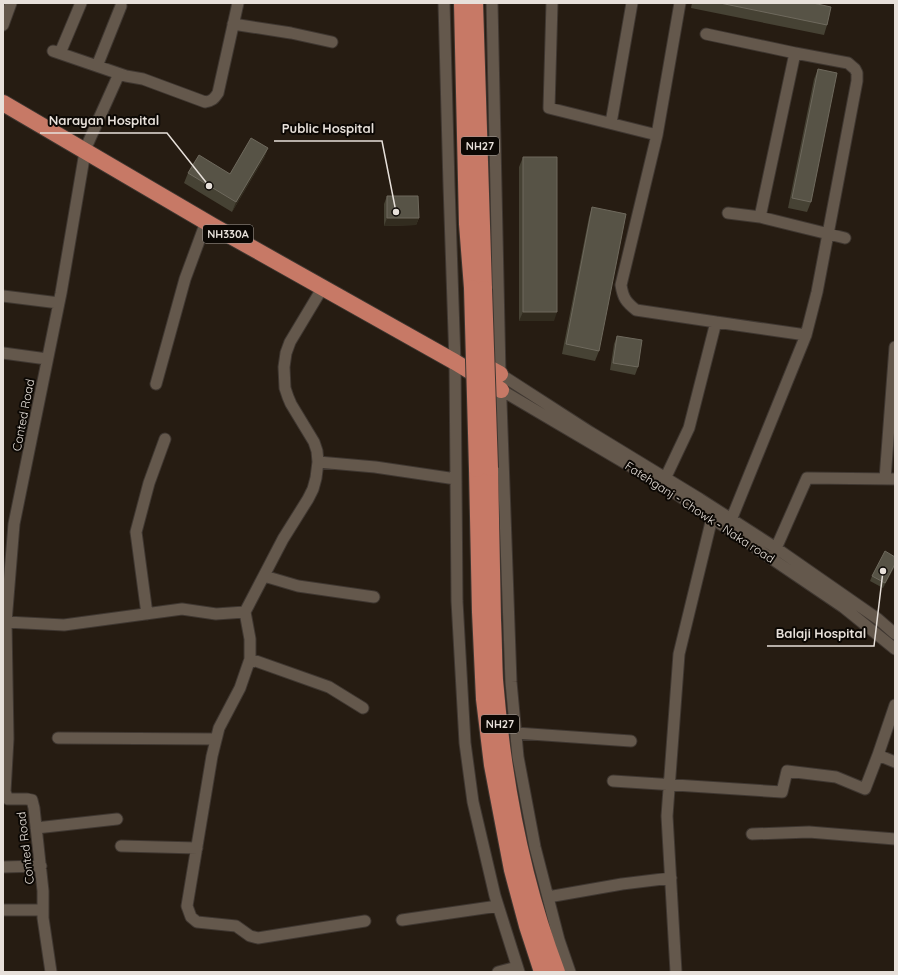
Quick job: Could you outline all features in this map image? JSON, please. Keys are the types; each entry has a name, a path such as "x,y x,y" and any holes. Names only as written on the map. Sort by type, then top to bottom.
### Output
{"highway":[{"name":"NH27","path":"462,3 467,224 478,288"},
{"name":"NH27","path":"475,3 478,288 484,469 495,680 503,749 514,822 528,880 549,951 557,972"},
{"name":"NH330A","path":"3,93 206,222 323,288 455,356"},
{"name":"NH330A","path":"3,103 180,198 455,356"},
{"name":"Fatehganj - Chowk - Naka road","path":"455,356 501,382"},
{"name":"NH27","path":"484,469 480,612 484,699 492,765 512,870 527,926 542,972"}],"street":[{"path":"3,25 11,3"},
{"path":"81,3 56,52 119,74 143,79 205,102 214,99 218,93 238,3"},
{"path":"444,3 455,356 457,601 465,743 474,802 495,896 518,970 498,972"},
{"path":"492,3 501,382 511,682 518,757 531,825 559,940 570,972"},
{"path":"552,3 549,108 657,135"},
{"path":"611,124 632,3"},
{"path":"680,3 657,135 621,285 622,294 627,303 636,310 795,333 806,336"},
{"path":"97,66 121,6"},
{"path":"233,24 291,33 332,42"},
{"path":"706,34 848,63 857,73 857,81 829,234 806,336 729,524"},
{"path":"760,217 795,53"},
{"name":"Conted Road","path":"51,972 43,918 41,866 32,800 27,798 6,803 5,792 8,739 6,622 14,524 59,303 86,147 119,74"},
{"path":"728,213 760,217 845,238"},
{"path":"156,384 185,279 206,222"},
{"path":"323,288 290,342 284,368 285,388 288,397 314,442 317,452 318,462 316,478 311,494 283,539 245,612 250,639 250,659 240,688 219,728 212,756 187,906 191,917 197,922 236,926 250,936 258,938 365,921"},
{"path":"3,296 59,303"},
{"path":"664,482 689,428 716,322"},
{"path":"774,553 807,478 890,479 895,348"},
{"path":"3,353 47,359"},
{"path":"501,382 590,432 664,482 700,499 729,524 878,619 895,634"},
{"name":"Fatehganj - Chowk - Naka road","path":"501,382 664,482 712,518 729,524"},
{"path":"147,614 136,532 149,482 165,439"},
{"path":"318,462 375,467 456,479"},
{"path":"676,972 667,816 679,654 712,518"},
{"name":"Fatehganj - Chowk - Naka road","path":"774,553 844,607 895,649"},
{"path":"264,576 298,586 374,597"},
{"path":"6,622 64,625 182,610 216,614 245,612"},
{"path":"250,659 329,687 363,708"},
{"path":"613,781 782,792 787,771 836,777 865,789 895,705"},
{"path":"516,733 631,741"},
{"path":"58,738 216,740"},
{"path":"878,755 895,762"},
{"path":"36,828 117,819"},
{"path":"752,834 809,832 895,839"},
{"path":"121,846 197,848"},
{"path":"3,867 41,866"},
{"path":"548,897 622,884 671,878"},
{"path":"402,920 498,906"},
{"path":"3,910 43,910"}],"building":[{"path":"720,3 813,3 831,7 827,25"},
{"path":"818,69 837,73 811,202 792,198"},
{"path":"251,138 268,148 236,202 188,173 199,155 230,174"},
{"path":"523,157 557,157 557,312 523,312"},
{"path":"387,196 418,196 419,218 387,218"},
{"path":"592,207 626,214 599,351 566,344"},
{"path":"617,336 642,340 638,367 613,363"},
{"path":"885,551 895,557 895,564 885,583 872,576"}],"place":[{"name":"Narayan Hospital","path":"209,186"},
{"name":"Public Hospital","path":"396,212"},
{"name":"Balaji Hospital","path":"883,571"}]}
